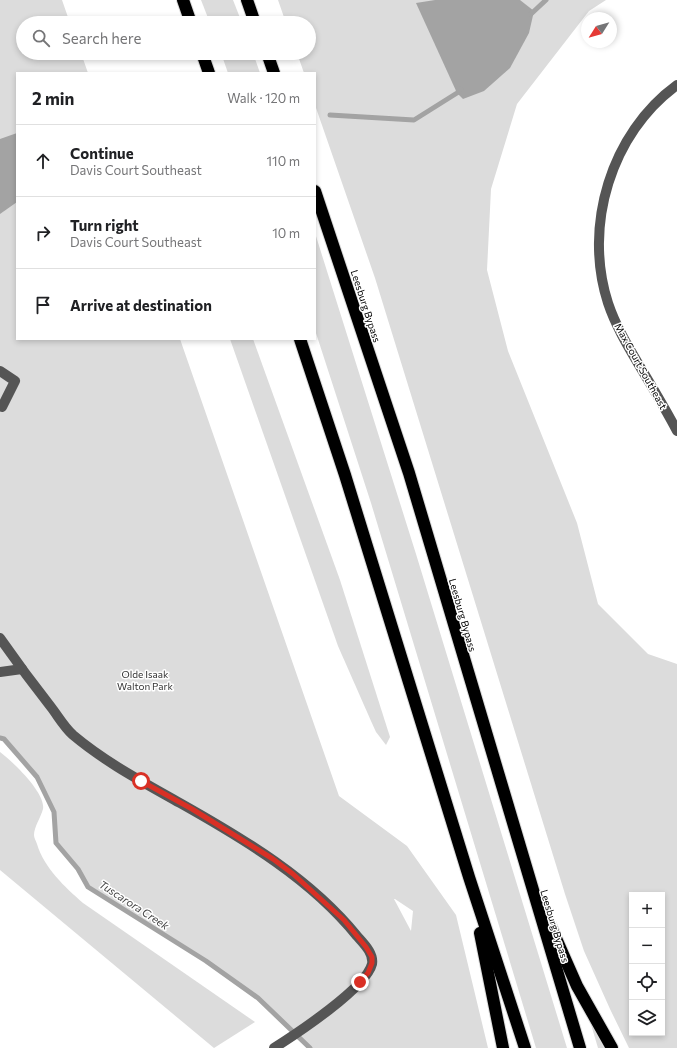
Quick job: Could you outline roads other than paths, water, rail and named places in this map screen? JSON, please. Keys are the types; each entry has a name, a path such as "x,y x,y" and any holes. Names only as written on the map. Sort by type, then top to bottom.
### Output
{"highway":[{"path":"182,0 188,16"},
{"path":"247,0 253,16"},
{"path":"204,60 209,72"},
{"path":"269,60 274,72"},
{"name":"Leesburg Bypass","path":"316,194 409,473 580,1048"},
{"path":"300,340 345,475 469,877 525,1048"},
{"path":"522,856 577,986 612,1048"},
{"path":"469,877 503,1048"}],"street":[{"name":"Max Court Southeast","path":"677,85 653,107 634,130 618,158 607,187 600,216 599,248 601,275 606,295 618,328 677,431"},
{"path":"0,371 15,381 2,407 0,405"},
{"path":"0,638 71,733 106,760 192,809 273,859 293,874 344,920 366,947 372,957 372,963 368,973 360,982 311,1022 274,1048"},
{"path":"0,672 22,669"}],"waterway":[{"path":"531,14 546,0"},
{"path":"330,115 414,120 461,89"},
{"name":"Tuscarora Creek","path":"0,738 4,739 37,777 54,812 56,843 78,869 88,887 206,961 258,998 310,1048"}],"park label":[{"name":"Olde Isaak Walton Park","path":"145,680"}]}
